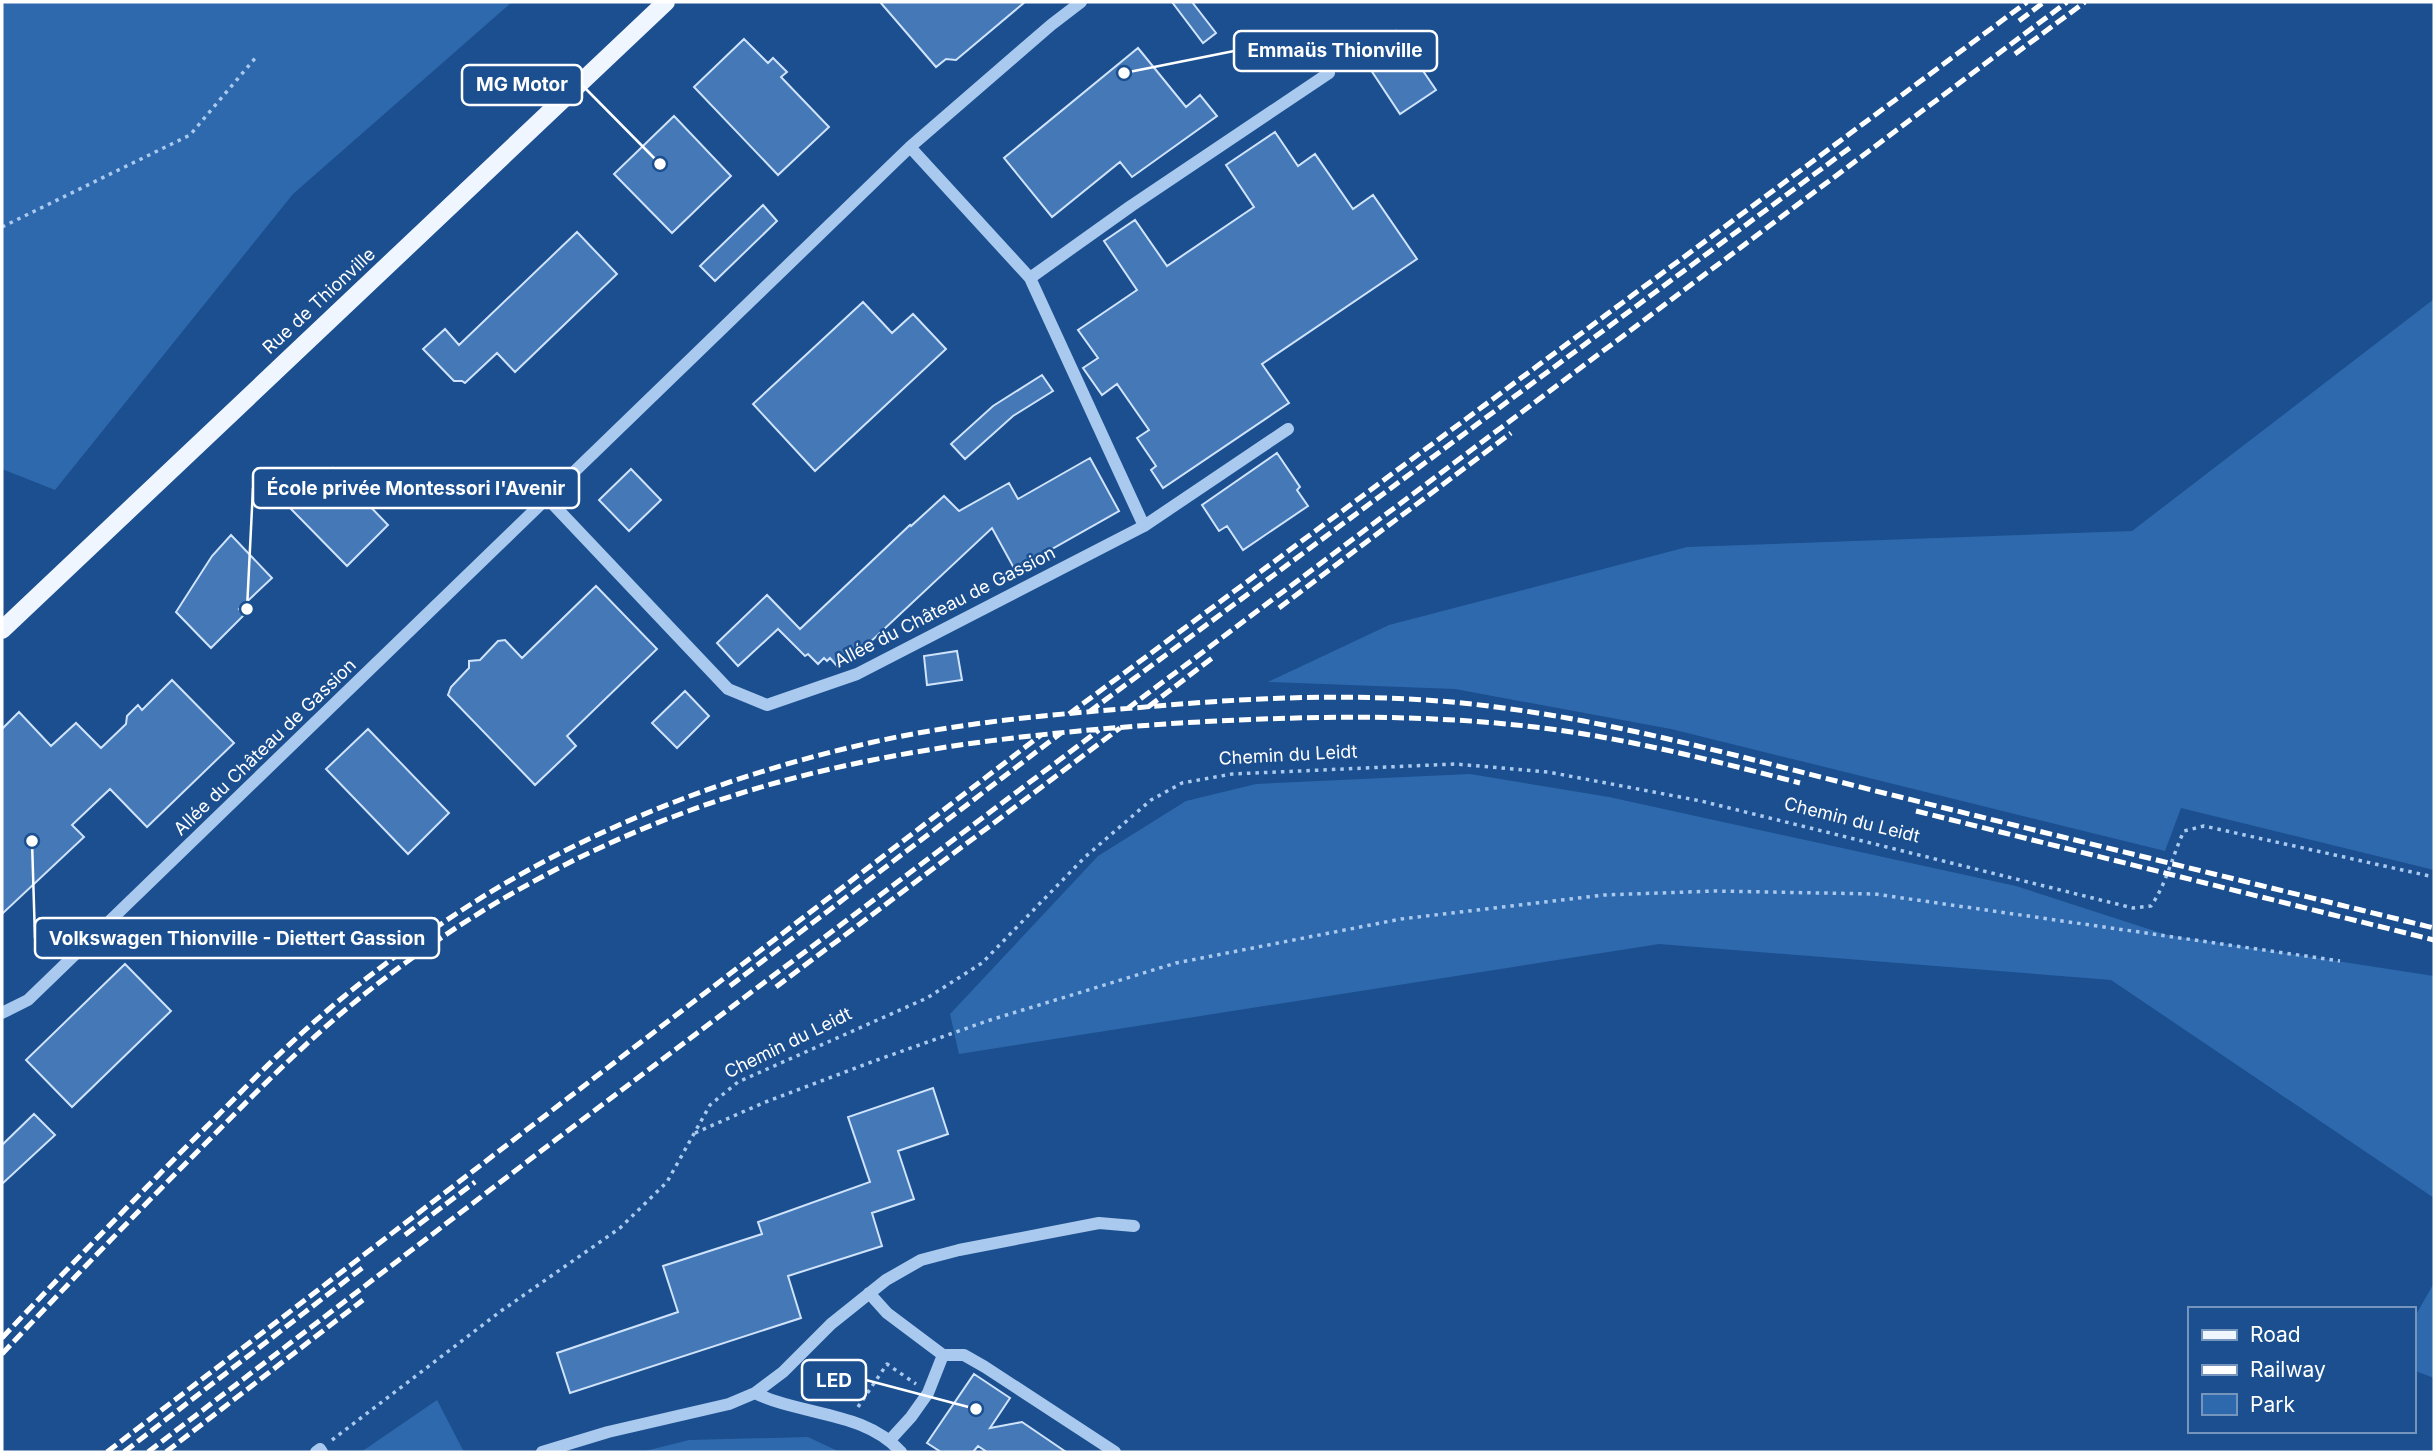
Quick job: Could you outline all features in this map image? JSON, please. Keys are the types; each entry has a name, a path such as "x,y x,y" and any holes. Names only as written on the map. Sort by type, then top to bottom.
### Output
{"main road":[{"name":"Rue de Thionville","path":"2,630 666,2"}],"street":[{"name":"Allée du Château de Gassion","path":"2,1013 28,1000 910,147 1081,2"},
{"path":"1030,278 1131,206 1329,73"},
{"path":"910,147 1030,278 1144,526"},
{"name":"Allée du Château de Gassion","path":"548,499 728,689 767,705 857,674 1144,526 1287,429"},
{"path":"542,1452 608,1432 729,1404 755,1393 783,1372 831,1324 869,1293 921,1260 959,1250 1100,1223 1134,1226"},
{"path":"869,1293 887,1313 943,1355 964,1355 1115,1452"},
{"path":"890,1440 928,1393 943,1355"},
{"path":"755,1393 774,1402 848,1421 890,1440 901,1452"}],"path":[{"path":"2,227 190,135 257,56"},
{"name":"Chemin du Leidt","path":"319,1451 501,1311 620,1228 667,1182 710,1105 738,1082 927,998 982,963 1085,857 1151,800 1182,783 1232,774 1455,764 1548,772 1701,801 2133,908 2151,906 2161,892 2184,831 2204,825 2434,877"},
{"path":"695,1134 763,1103 889,1056 1053,1000 1177,963 1401,919 1604,895 1715,891 1875,894 2340,961"},
{"path":"848,1421 887,1364 928,1393"}],"green space":[{"path":"2,2 512,2 293,194 55,490 2,469"},
{"path":"2434,299 2434,870 2181,808 2165,851 1671,729 1455,689 1268,682 1389,625 1687,547 2132,531"},
{"path":"1470,774 1609,797 2016,886 2167,935 2434,976 2434,1198 2111,980 1659,944 959,1054 950,1014 1098,856 1186,801 1256,784"},
{"path":"2434,1283 2434,1378 2415,1371 2415,1316"},
{"path":"437,1400 464,1452 361,1452"},
{"path":"808,1437 840,1452 641,1452 689,1440"}],"building":[{"path":"880,2 1025,2 956,60 946,59 936,67"},
{"path":"1172,2 1192,2 1216,33 1203,43"},
{"path":"1396,31 1436,90 1400,114 1361,55"},
{"path":"744,39 768,63 773,58 787,72 781,77 829,127 778,175 694,87"},
{"path":"1138,48 1186,107 1200,95 1217,116 1132,177 1120,162 1052,217 1004,158"},
{"path":"674,116 731,176 672,233 614,174"},
{"path":"1275,132 1298,166 1315,154 1353,209 1373,195 1417,259 1262,364 1289,403 1163,488 1151,470 1156,466 1137,438 1149,430 1117,384 1102,395 1083,368 1098,358 1078,330 1137,290 1104,241 1135,220 1167,266 1254,207 1226,165"},
{"path":"763,205 777,221 715,281 700,266"},
{"path":"577,232 617,274 515,372 497,353 465,383 454,381 423,349 445,329 459,345"},
{"path":"863,302 892,333 913,314 946,349 815,471 753,404"},
{"path":"1042,375 1053,391 1013,416 965,459 951,444 993,406"},
{"path":"1277,453 1300,487 1297,490 1308,506 1243,550 1227,526 1219,531 1202,505"},
{"path":"1090,458 1119,511 1015,570 992,528 866,646 837,666 830,658 827,661 824,658 818,664 808,654 805,656 778,629 738,666 717,643 767,595 800,629 944,496 959,511 1009,483 1018,499"},
{"path":"333,468 388,525 347,566 291,509"},
{"path":"631,469 661,500 629,531 599,500"},
{"path":"231,535 272,578 239,609 244,615 211,648 176,612 212,556"},
{"path":"596,586 657,649 567,736 576,746 535,785 448,695 451,687 469,668 469,661 480,660 498,641 505,640 522,658"},
{"path":"957,651 962,680 927,685 924,656"},
{"path":"172,680 234,743 147,827 110,789 72,825 84,837 2,914 2,729 19,712 51,746 76,723 101,748 126,724 127,716 138,705 142,710"},
{"path":"685,691 709,716 677,748 652,723"},
{"path":"368,729 449,813 408,854 326,769"},
{"path":"125,964 171,1011 72,1107 26,1060"},
{"path":"933,1088 948,1134 898,1151 914,1199 872,1213 882,1246 788,1276 801,1318 570,1393 557,1353 678,1312 663,1266 762,1234 758,1222 870,1182 848,1117"},
{"path":"34,1114 55,1135 2,1184 2,1145"},
{"path":"974,1374 1010,1398 990,1428 1022,1422 1066,1452 987,1452 978,1446 973,1452 941,1452 927,1443"}],"railway":[{"path":"1069,714 2027,2"},
{"path":"2019,21 2044,2"},
{"path":"1127,709 2067,2"},
{"path":"2015,54 2085,2"},
{"path":"1089,712 1851,147"},
{"path":"1279,608 1511,433"},
{"path":"1148,707 1215,656"},
{"path":"2,1338 164,1169 288,1046 360,983 462,910 557,855 658,808 763,771 816,756 935,730 1179,704 1315,697 1406,699 1496,707 1595,723 1693,745 2434,928"},
{"path":"2,1354 270,1079 314,1037 384,979 465,922 550,872 640,830 732,796 786,780 897,755 1010,738 1180,723 1316,718 1453,720 1543,728 1640,744 1800,783"},
{"path":"776,987 1120,728"},
{"path":"148,1452 558,1138 1099,730"},
{"path":"730,986 1061,733"},
{"path":"107,1452 1041,735"},
{"path":"1916,811 2434,940"},
{"path":"405,1235 475,1182"},
{"path":"124,1452 366,1265"},
{"path":"166,1452 363,1300"}],"place":[{"name":"Emmaüs Thionville","path":"1124,73"},
{"name":"MG Motor","path":"660,164"},
{"name":"École privée Montessori l'Avenir","path":"247,609"},
{"name":"Volkswagen Thionville - Diettert Gassion","path":"32,841"},
{"name":"LED","path":"976,1409"}]}
